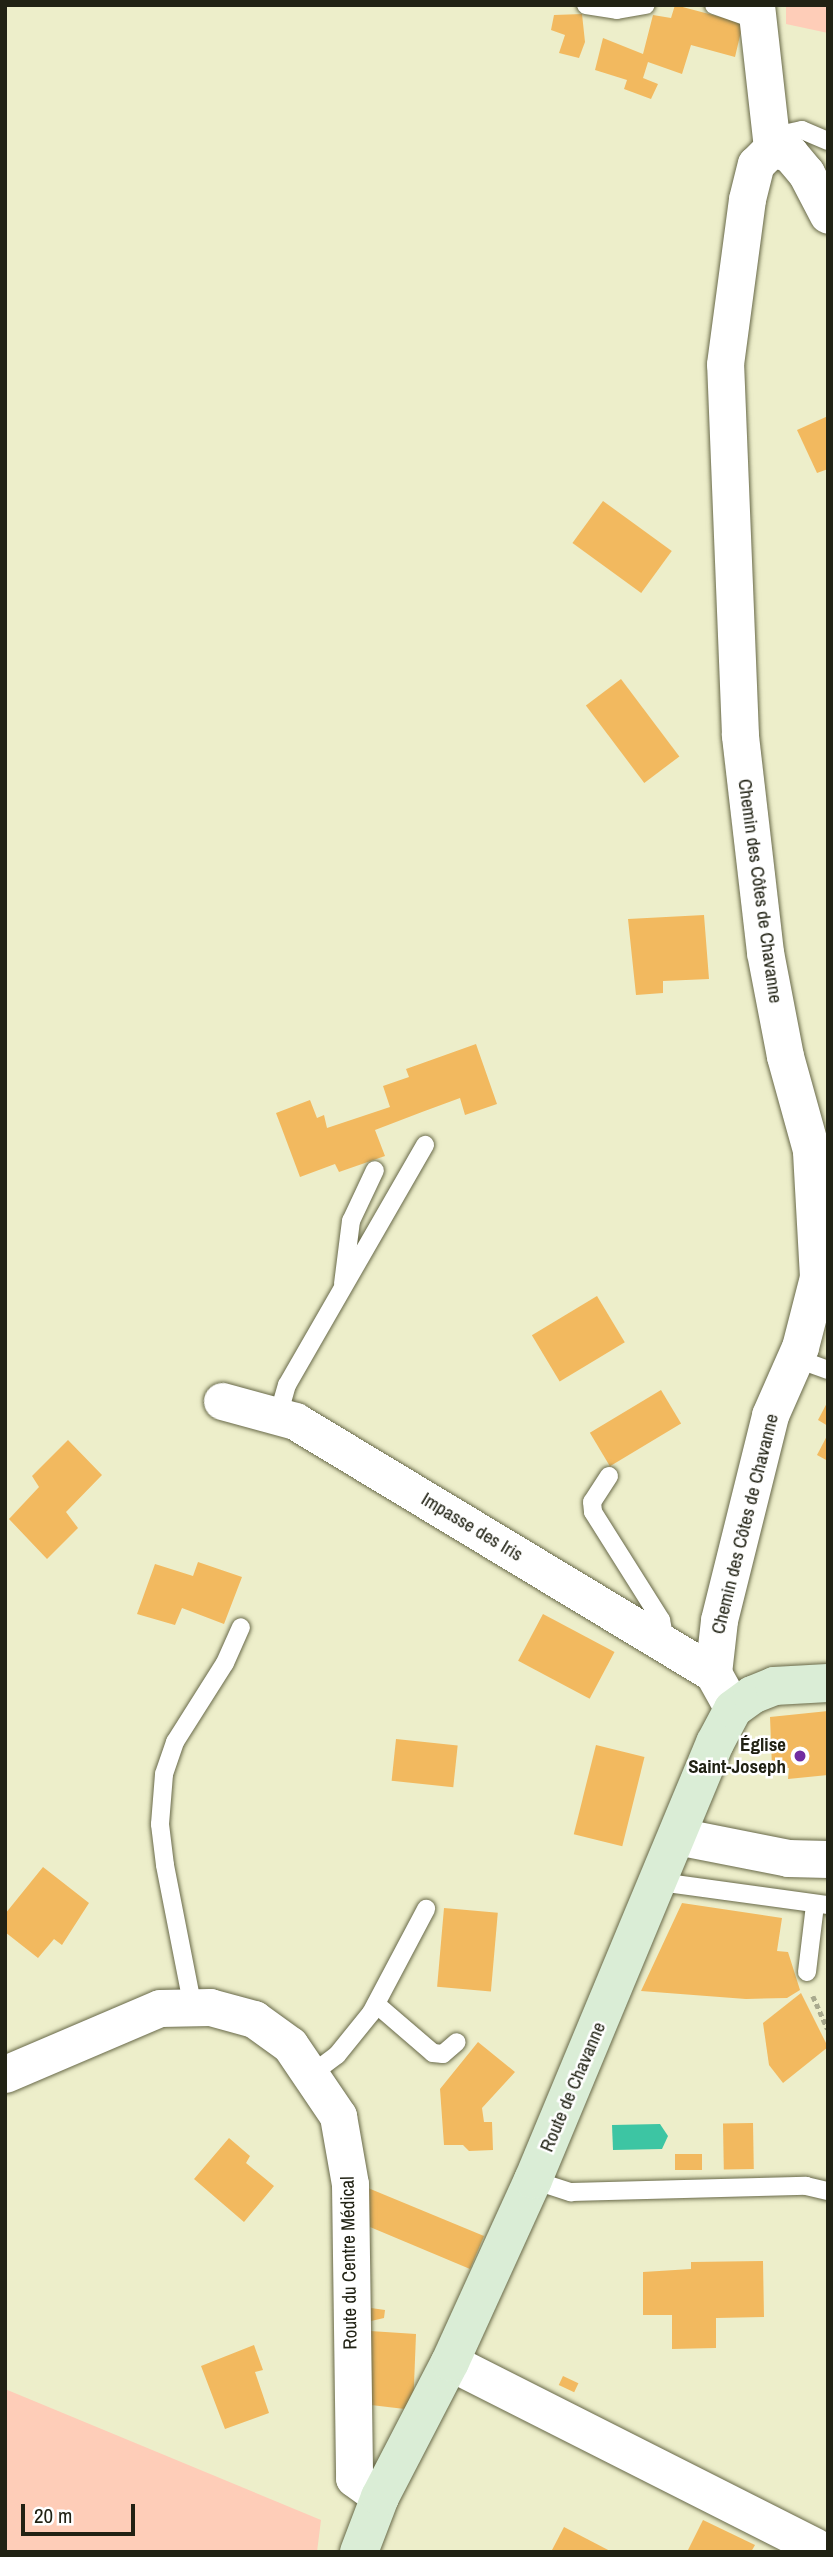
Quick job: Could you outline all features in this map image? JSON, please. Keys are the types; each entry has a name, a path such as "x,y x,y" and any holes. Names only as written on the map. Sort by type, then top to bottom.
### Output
{"main road":[{"path":"733,1709 774,1686 828,1683"},
{"name":"Route de Chavanne","path":"359,2552 380,2497 450,2362 533,2180 733,1709"}],"street":[{"path":"755,12 772,148 790,154 806,173 828,215"},
{"name":"Chemin des Côtes de Chavanne","path":"713,1673 719,1620 770,1415 811,1364 818,1277 818,1217 811,1150 785,1056 765,952 740,735 724,364 747,199 756,164 772,148"},
{"name":"Impasse des Iris","path":"222,1401 295,1421 713,1673"},
{"path":"713,1673 733,1709"},
{"path":"677,1836 788,1858 828,1858"},
{"name":"Route du Centre Médical","path":"5,2074 160,2008 193,2008 254,2019 290,2045 313,2073 338,2116 350,2184 354,2478 380,2497"},
{"path":"450,2362 815,2546"}],"lane":[{"path":"586,5 617,9 646,5"},
{"path":"714,5 755,12"},
{"path":"772,148 788,133 802,130 828,141"},
{"path":"278,1416 287,1385 425,1144"},
{"path":"343,1287 351,1221 375,1170"},
{"path":"609,1476 592,1502 593,1512 666,1628 665,1644"},
{"path":"193,2008 165,1865 160,1824 164,1773 175,1742 225,1663 241,1627"},
{"path":"660,1882 822,1905 807,1972"},
{"path":"313,2073 355,2036 376,2004 426,1909"},
{"path":"376,2004 433,2053 443,2054 457,2042"},
{"path":"533,2180 571,2192 806,2186 828,2191"}],"shaded area":[{"path":"786,5 828,5 828,33 786,24"},
{"path":"5,2389 321,2520 317,2552 5,2552"}],"water":[{"path":"660,2124 668,2136 662,2149 613,2150 612,2125"}],"building":[{"path":"675,5 743,23 735,57 691,45 682,74 648,62 643,78 658,84 651,99 624,89 627,80 595,70 603,38 643,54 653,15 671,18"},
{"path":"582,14 585,42 579,58 559,53 565,35 551,30 554,15"},
{"path":"828,416 828,469 817,473 797,430"},
{"path":"603,501 672,551 641,593 572,543"},
{"path":"621,679 679,756 644,783 586,705"},
{"path":"704,915 709,979 663,981 663,993 636,995 628,919"},
{"path":"476,1044 497,1104 465,1115 460,1098 422,1112 375,1130 385,1156 339,1172 335,1164 300,1177 276,1113 310,1100 317,1118 324,1115 327,1128 390,1107 383,1086 409,1077 406,1069"},
{"path":"597,1296 625,1342 560,1381 532,1335"},
{"path":"661,1390 681,1423 610,1466 590,1433"},
{"path":"828,1401 828,1426 818,1420"},
{"path":"828,1434 828,1461 817,1455"},
{"path":"68,1440 102,1475 66,1512 78,1528 47,1559 9,1519 39,1487 32,1476"},
{"path":"198,1562 242,1577 224,1624 182,1608 175,1625 137,1614 155,1564 193,1576"},
{"path":"543,1614 615,1652 590,1699 518,1661"},
{"name":"Église Saint-Joseph","path":"828,1711 828,1775 788,1779 789,1768 772,1768 770,1717"},
{"path":"396,1739 458,1745 453,1787 392,1781"},
{"path":"596,1745 645,1757 622,1846 574,1834"},
{"path":"43,1867 89,1903 62,1945 54,1939 38,1958 5,1932 5,1914"},
{"path":"682,1903 782,1918 777,1951 788,1952 800,1990 787,1998 746,1999 641,1991"},
{"path":"444,1908 498,1913 491,1991 437,1987"},
{"path":"801,1993 828,2047 783,2083 769,2065 763,2023"},
{"path":"478,2042 515,2072 482,2108 484,2122 492,2122 493,2150 469,2151 463,2145 444,2145 440,2089"},
{"path":"753,2123 754,2169 724,2170 723,2124"},
{"path":"229,2138 250,2156 246,2163 274,2186 244,2222 194,2179"},
{"path":"675,2154 702,2154 702,2170 675,2170"},
{"path":"368,2188 484,2236 470,2269 370,2227"},
{"path":"763,2261 764,2317 716,2318 716,2348 672,2349 672,2315 643,2315 643,2272 691,2269 691,2262"},
{"path":"371,2308 385,2310 384,2318 371,2321"},
{"path":"370,2331 416,2334 413,2410 371,2405"},
{"path":"254,2345 263,2370 255,2372 269,2413 225,2429 201,2366"},
{"path":"563,2376 578,2383 574,2392 559,2385"},
{"path":"703,2520 755,2545 751,2552 687,2552"},
{"path":"564,2527 612,2552 551,2552"}],"place":[{"name":"Église Saint-Joseph","path":"800,1756"}]}
